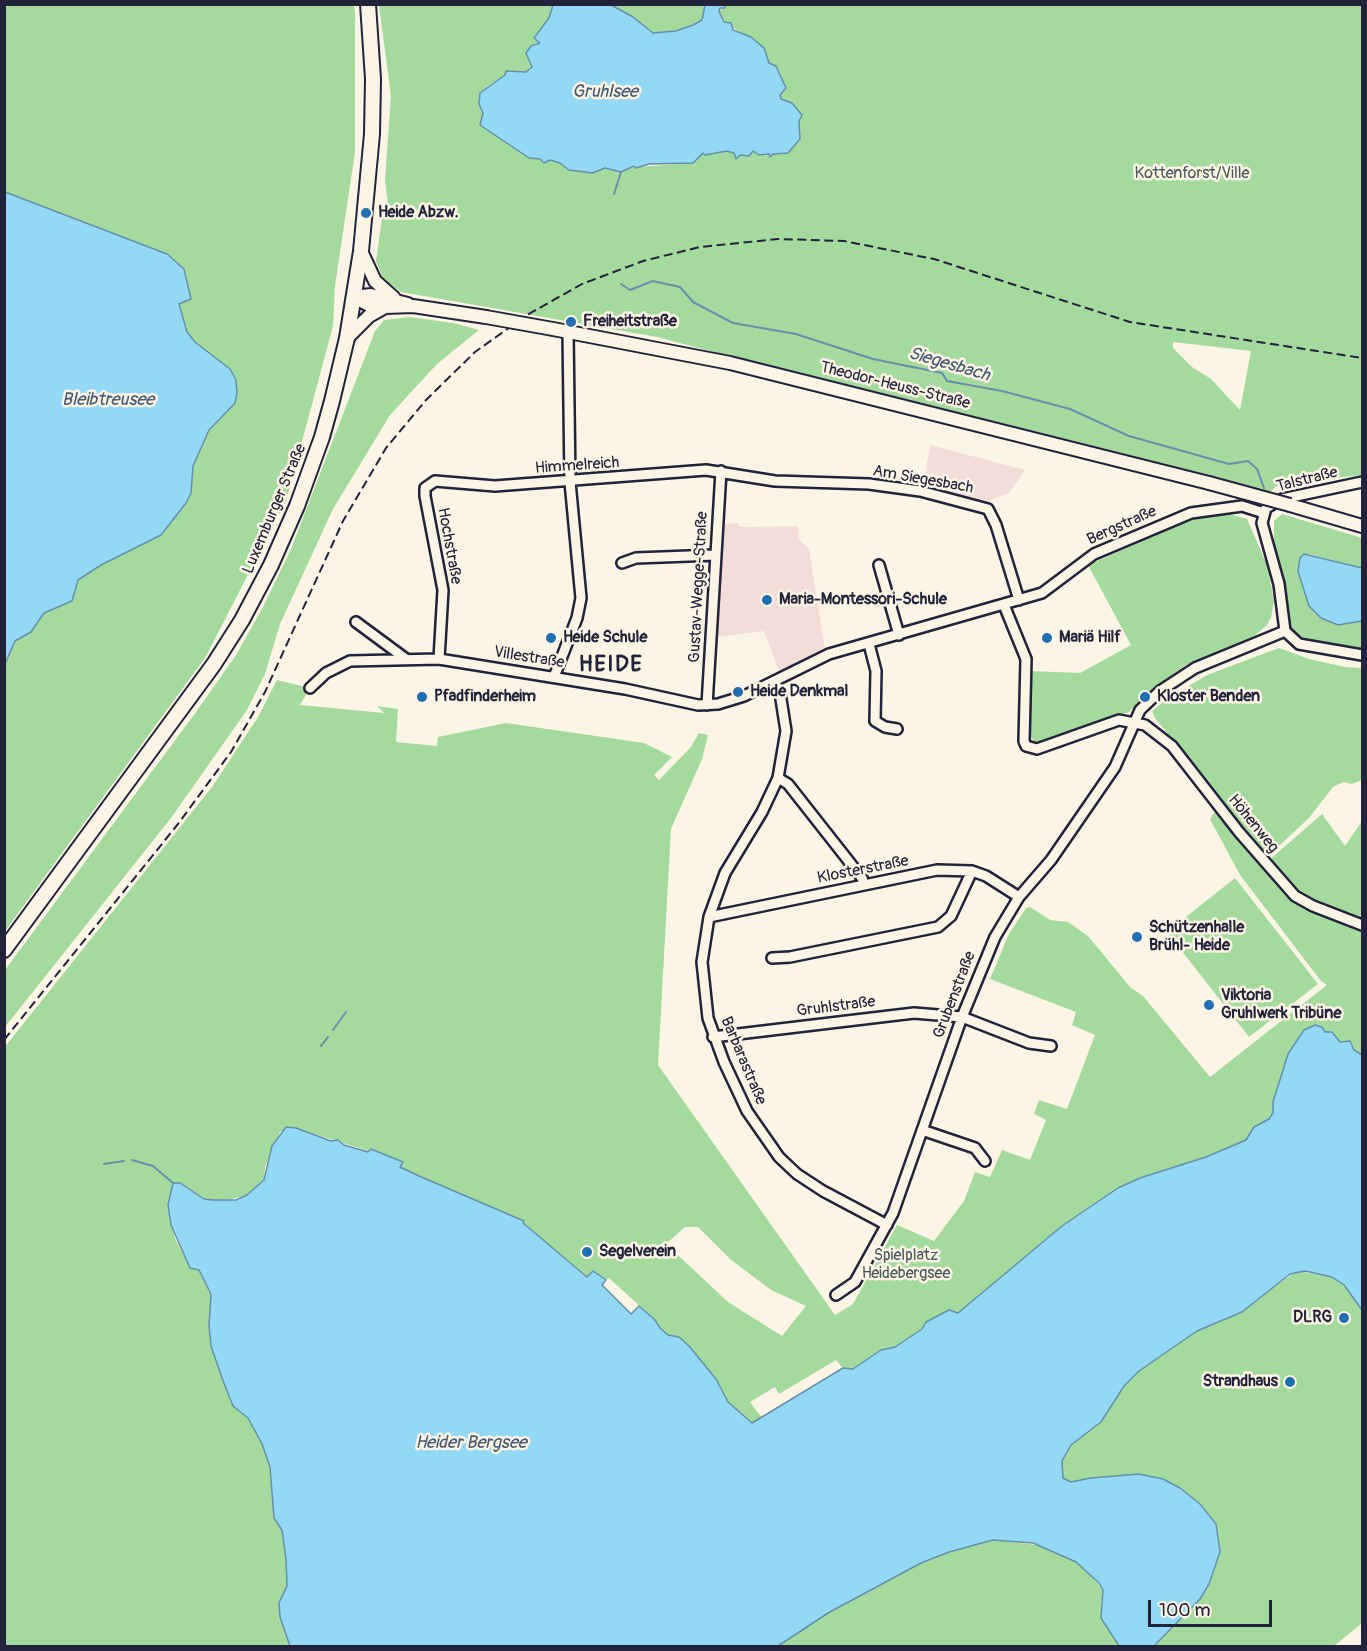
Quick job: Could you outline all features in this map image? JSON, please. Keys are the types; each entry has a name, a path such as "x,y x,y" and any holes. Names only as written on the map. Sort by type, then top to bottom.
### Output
{"main road":[{"name":"Luxemburger Straße","path":"4,950 177,717 242,620 271,565 297,506 322,437 347,338 362,251 372,134 373,79 368,4"},
{"path":"347,338 369,316 390,303 375,281 362,251"},
{"name":"Theodor-Heuss-Straße","path":"353,297 369,305 390,303 486,317 729,363 1209,483 1362,526"}],"street":[{"path":"554,677 577,618 581,598 570,482 568,332"},
{"name":"Himmelreich","path":"435,481 495,486 706,470 721,471"},
{"name":"Gustav-Wegge-Straße","path":"708,705 721,471"},
{"name":"Am Siegesbach","path":"721,471 775,481 869,484 920,491 982,506 988,509 996,525 1019,600"},
{"name":"Hochstraße","path":"435,481 426,488 425,496 443,590 439,659"},
{"name":"Talstraße","path":"1264,513 1266,508 1291,496 1362,482"},
{"name":"Bergstraße","path":"708,705 744,696 829,654 1004,605 1051,589 1079,563 1105,548 1191,513 1242,506 1264,513"},
{"path":"1264,513 1263,532 1279,584 1285,631 1299,644 1362,656"},
{"path":"622,563 636,558 715,555"},
{"path":"879,565 899,635"},
{"path":"1004,605 1026,659 1024,741 1026,746 1036,749 1119,720 1135,721 1140,710 1160,691 1195,668 1285,631"},
{"path":"356,622 406,658"},
{"path":"869,644 876,671 875,721 885,727 897,729"},
{"name":"Villestraße","path":"310,688 326,673 350,661 439,659 708,705"},
{"name":"Barbarastraße","path":"774,681 780,693 786,731 778,778 762,812 725,873 709,916 702,962 704,995 713,1038 747,1111 779,1157 797,1174 823,1191 887,1225"},
{"name":"Grubenstraße","path":"836,1295 855,1282 887,1225 962,1017 995,937 1019,897 1051,860 1115,767 1135,721"},
{"name":"Höhenweg","path":"1135,721 1159,734 1172,746 1239,832 1295,896 1313,906 1362,925"},
{"path":"778,778 788,784 862,878 864,884"},
{"name":"Klosterstraße","path":"709,916 937,870 972,871 986,876 1019,897"},
{"path":"772,958 790,957 938,927 951,916 972,871"},
{"name":"Gruhlstraße","path":"713,1038 914,1012 962,1017 1029,1043 1051,1046"},
{"path":"922,1130 975,1148 985,1161"}],"shaded area":[{"path":"930,445 1025,470 1009,493 988,501 923,487"},
{"name":"Maria-Montessori-Schule","path":"738,523 739,527 798,526 799,539 809,549 825,649 779,671 764,631 717,637 724,524"}],"green space":[{"path":"705,4 702,20 676,31 653,33 611,5"},
{"path":"5,5 354,5 355,152 335,286 333,326 286,501 205,658 5,931 5,664 15,641 31,632 44,613 72,601 78,580 101,565 161,535 191,493 193,466 209,430 235,403 230,369 195,342 187,332 179,303 187,276 184,269 167,254 5,192"},
{"name":"Kottenforst/Ville","path":"379,5 553,5 549,18 538,32 541,42 531,46 526,53 532,67 526,72 510,72 488,86 479,104 497,136 529,158 613,169 677,164 703,153 705,155 727,151 740,155 753,151 766,156 769,153 788,153 800,139 799,120 802,115 781,99 781,74 769,63 764,48 724,22 719,12 725,5 1362,5 1362,475 1289,483 1275,487 1264,498 657,337 401,292 383,278 376,261 382,218 388,205 385,180 391,96","holes":["1173,342 1251,351 1240,410 1211,379 1192,367 1173,348"]},
{"path":"410,317 453,323 479,330 437,364 390,415 333,509 280,624 265,674 247,710 171,818 5,1027 5,970 236,655 263,607 291,549 375,331 384,320"},
{"path":"1230,514 1247,519 1267,565 1274,601 1271,618 1266,626 1254,636 1186,665 1156,686 1129,712 1037,745 1028,732 1030,671 1080,673 1131,645 1088,565 1190,520"},
{"path":"1282,514 1362,538 1362,568 1309,554 1298,571 1309,606 1352,622 1362,621 1362,651 1308,641 1290,630 1285,585 1274,547 1274,521"},
{"path":"1279,648 1309,659 1345,667 1362,668 1362,780 1352,784 1343,782 1333,787 1309,818 1280,845 1260,852 1228,815 1203,777 1155,718 1152,711 1207,675"},
{"name":"Spielplatz Heidebergsee","path":"277,680 310,688 300,705 384,713 377,706 398,709 396,742 437,746 438,737 506,723 644,743 672,757 654,775 659,780 691,747 699,733 708,735 702,759 671,829 658,1065 835,1315 853,1304 897,1225 934,1241 964,1201 975,1172 990,1177 1002,1150 1030,1160 1046,1120 1034,1114 1039,1100 1067,1109 1095,1035 1072,1025 1076,1012 990,979 1009,934 1026,908 1030,907 1050,920 1068,922 1088,936 1131,988 1143,996 1210,1077 1327,985 1321,981 1240,875 1210,819 1218,807 1290,896 1362,929 1362,1055 1355,1050 1350,1041 1340,1042 1332,1032 1325,1032 1288,1054 1273,1102 1273,1113 1269,1119 1254,1127 1246,1140 1206,1157 1140,1178 1118,1188 1062,1226 958,1313 938,1317 926,1323 922,1329 894,1347 881,1350 853,1369 843,1368 836,1360 779,1394 775,1387 750,1402 762,1418 752,1423 728,1402 716,1379 679,1337 668,1335 609,1278 606,1280 593,1271 588,1277 519,1220 419,1177 400,1167 403,1162 296,1128 280,1132 265,1167 264,1180 247,1195 221,1202 204,1199 180,1183 168,1205 175,1238 190,1268 199,1270 211,1294 210,1310 222,1378 233,1406 754,1646 5,1646 4,1048 212,787 258,717","holes":["685,1227 698,1227 730,1259 771,1290 806,1306 782,1336 728,1302 666,1244"]},
{"path":"1322,814 1345,846 1362,821 1362,920 1303,896 1267,862"},
{"path":"1235,878 1318,984 1249,1037 1167,932"},
{"path":"1297,1271 1332,1277 1344,1285 1362,1310 1362,1623 1334,1646 1154,1646 1200,1599 1209,1584 1220,1552 1216,1524 1200,1504 1163,1479 1139,1474 1071,1482 1063,1478 1062,1461 1071,1445 1101,1422 1124,1386 1139,1371 1197,1331 1242,1312"},
{"path":"993,1540 1046,1546 1085,1568 1103,1590 1101,1618 1119,1646 778,1646 828,1613 921,1563 949,1552"}],"water":[{"name":"Gruhlsee","path":"553,5 611,5 633,17 653,33 676,31 693,25 702,20 705,5 725,5 725,8 720,8 719,11 724,22 731,23 733,30 751,37 764,48 769,63 776,66 786,88 780,95 781,99 792,103 802,115 799,121 800,139 788,153 773,154 770,157 769,154 759,155 753,151 749,156 740,155 736,159 734,153 727,151 705,155 703,153 693,163 649,164 636,168 634,166 621,172 605,168 592,173 569,170 560,163 550,160 544,163 540,159 529,158 480,125 483,113 479,104 480,93 505,75 506,71 526,72 532,67 526,53 531,46 540,43 534,38 549,18"},
{"name":"Bleibtreusee","path":"5,192 167,254 184,269 191,299 179,304 187,332 195,342 230,369 236,380 237,393 235,403 209,430 193,466 191,493 161,535 101,565 78,580 72,601 44,613 31,632 15,641 5,664"},
{"path":"1304,554 1362,568 1362,621 1338,625 1321,618 1309,606 1298,571 1300,558"},
{"name":"Heider Bergsee","path":"1315,1025 1322,1027 1325,1032 1332,1032 1340,1042 1350,1041 1354,1050 1362,1055 1362,1310 1344,1285 1332,1277 1305,1271 1290,1274 1242,1312 1197,1331 1139,1371 1124,1386 1101,1422 1071,1445 1062,1461 1063,1478 1071,1482 1139,1474 1163,1479 1180,1488 1200,1504 1216,1524 1220,1552 1209,1584 1200,1599 1154,1646 1119,1646 1101,1618 1103,1590 1099,1583 1076,1562 1033,1543 993,1540 949,1552 921,1563 828,1613 778,1646 290,1646 280,1617 279,1603 287,1586 286,1559 282,1530 274,1518 270,1467 262,1444 248,1418 233,1406 211,1346 209,1326 211,1294 199,1270 190,1268 171,1225 168,1205 173,1183 180,1183 204,1199 236,1200 247,1195 264,1180 272,1146 286,1127 296,1128 331,1141 338,1140 344,1145 368,1152 371,1149 403,1162 400,1167 524,1221 523,1223 587,1277 593,1271 606,1280 602,1285 631,1314 639,1306 668,1335 679,1337 689,1346 716,1379 728,1402 752,1423 843,1368 853,1369 881,1350 895,1347 922,1329 926,1322 949,1310 958,1313 1062,1226 1118,1188 1140,1178 1206,1157 1246,1140 1254,1127 1269,1119 1273,1113 1273,1102 1288,1054 1304,1030"}],"waterway":[{"name":"Siegesbach","path":"614,194 621,172"},
{"name":"Siegesbach","path":"621,284 630,290 653,281 680,287 693,302 733,323 796,334 873,359 942,373 947,381 1002,391 1070,409 1129,436 1229,464 1248,461 1257,469 1264,488"},
{"path":"333,1030 346,1012"},
{"path":"321,1046 328,1037"},
{"path":"132,1160 153,1166 173,1183"},
{"path":"104,1164 124,1161"}],"railway":[{"path":"4,1040 178,824 231,752 265,692 343,521 386,448 426,400 475,352 527,315 582,284 643,261 700,247 778,239 844,241 934,259 1130,322 1362,358"}],"place":[{"name":"Heide Abzw.","path":"366,213"},
{"name":"Freiheitstraße","path":"571,322"},
{"name":"Maria-Montessori-Schule","path":"767,600"},
{"name":"Heide Schule","path":"551,638"},
{"name":"Mariä Hilf","path":"1047,638"},
{"name":"Heide Denkmal","path":"738,692"},
{"name":"Pfadfinderheim","path":"422,697"},
{"name":"Kloster Benden","path":"1145,697"},
{"name":"Schützenhalle Brühl- Heide","path":"1137,937"},
{"name":"Viktoria Gruhlwerk Tribüne","path":"1209,1005"},
{"name":"Segelverein","path":"587,1252"},
{"name":"DLRG","path":"1344,1318"},
{"name":"Strandhaus","path":"1290,1382"}],"district":[{"name":"HEIDE","path":"611,665"}]}
